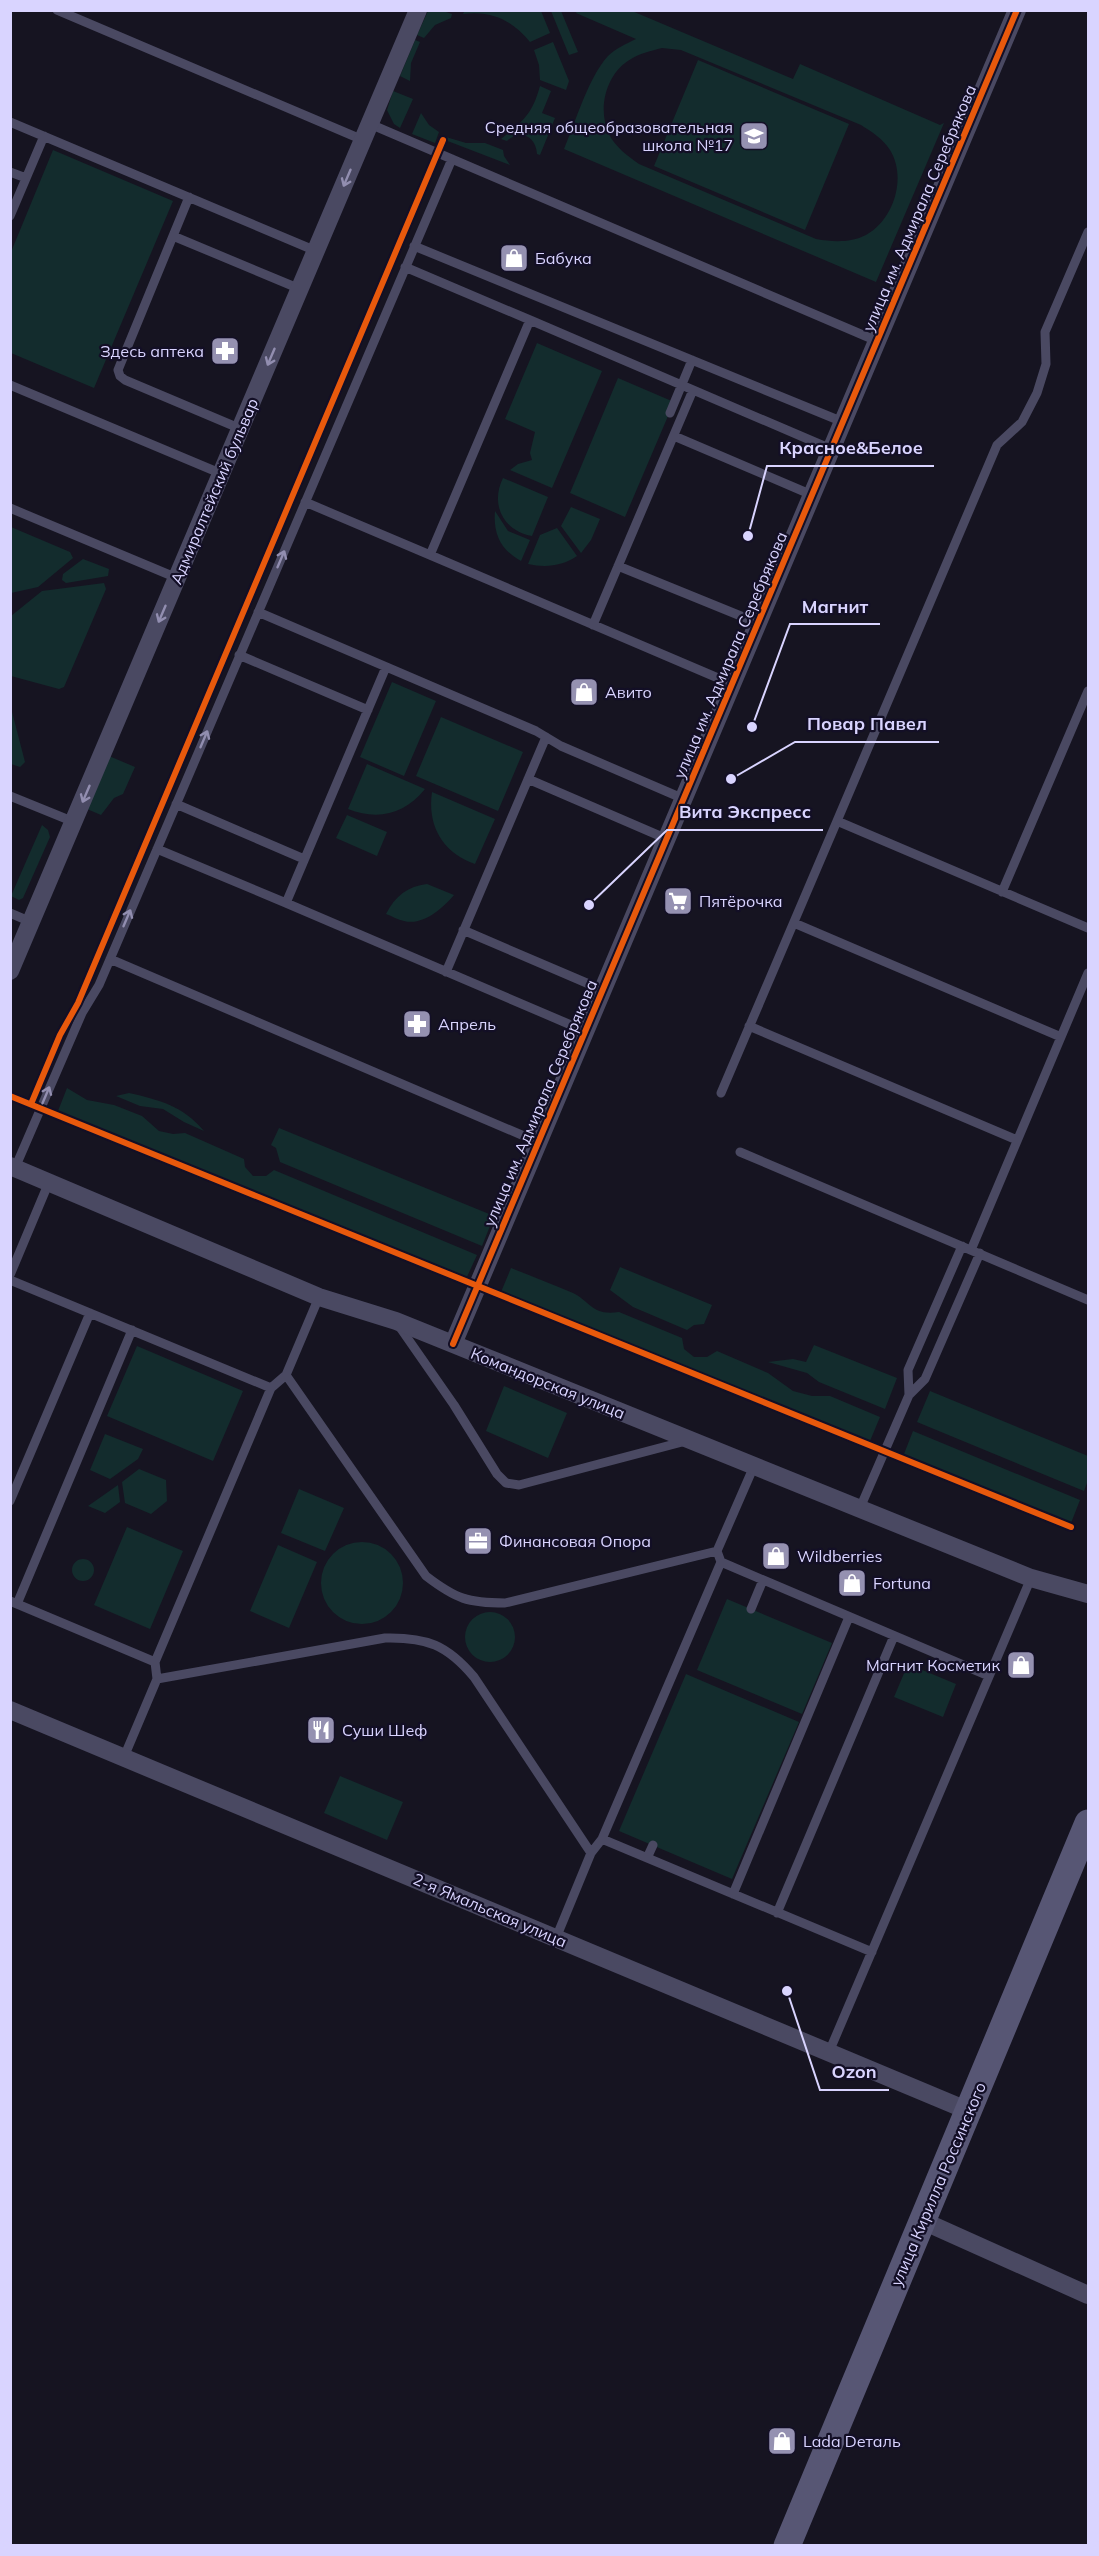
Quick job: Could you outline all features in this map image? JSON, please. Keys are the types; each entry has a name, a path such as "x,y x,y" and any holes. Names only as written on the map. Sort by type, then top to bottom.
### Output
{"main road":[{"name":"улица Кирилла Россинского","path":"787,2546 1089,1822"}],"street":[{"name":"улица им. Адмирала Серебрякова","path":"453,1344 1017,10"},
{"name":"Адмиралтейский бульвар","path":"10,971 367,132 414,12"},
{"name":"Командорская улица","path":"13,1167 319,1297 396,1322 453,1344 1031,1578 1089,1594"},
{"name":"2-я Ямальская улица","path":"10,1710 969,2111"},
{"path":"923,2221 1089,2295"}],"lane":[{"path":"57,10 367,132 452,159 877,341"},
{"path":"10,122 316,250"},
{"path":"10,216 44,136"},
{"path":"13,1167 82,1013 99,985 452,159"},
{"path":"10,172 26,178"},
{"path":"189,197 117,370 120,376 241,429"},
{"path":"721,1093 997,446 1022,422 1037,393 1046,364 1046,332 1089,232"},
{"path":"173,236 300,290"},
{"path":"414,246 843,422"},
{"path":"405,267 831,449"},
{"path":"430,555 530,321"},
{"path":"670,413 692,360"},
{"path":"10,385 222,474"},
{"path":"593,625 693,390"},
{"path":"674,436 812,495"},
{"path":"305,502 732,684"},
{"path":"10,508 177,579"},
{"path":"618,566 758,623"},
{"path":"258,612 684,799"},
{"path":"240,655 368,710"},
{"path":"286,903 386,667"},
{"path":"1002,892 1089,691"},
{"path":"446,972 546,737"},
{"path":"528,779 667,839"},
{"path":"10,796 74,822"},
{"path":"176,804 304,859"},
{"path":"837,821 1089,928"},
{"path":"157,849 585,1031"},
{"path":"10,913 31,922"},
{"path":"794,923 1061,1037"},
{"path":"463,930 603,990"},
{"path":"110,959 538,1142"},
{"path":"860,1508 909,1395 925,1379 971,1250 1089,973"},
{"path":"749,1026 1017,1140"},
{"path":"740,1152 1089,1300"},
{"path":"10,1275 49,1182"},
{"path":"909,1395 908,1370 971,1250"},
{"path":"10,1280 271,1388"},
{"path":"124,1757 157,1679 155,1662 271,1388 286,1375 319,1297"},
{"path":"10,1501 90,1312"},
{"path":"396,1322 454,1406 497,1474 506,1483 519,1485 687,1440"},
{"path":"132,1330 14,1603 155,1662"},
{"path":"286,1375 426,1576 449,1593 476,1603 505,1603 717,1551"},
{"path":"556,1938 591,1853 602,1839 721,1562 717,1551 754,1466"},
{"path":"721,1562 989,1676"},
{"path":"829,2052 1031,1578"},
{"path":"751,1609 764,1580"},
{"path":"733,1894 849,1617"},
{"path":"777,1913 894,1636"},
{"path":"157,1679 385,1638 408,1637 435,1643 457,1657 474,1677 591,1853"},
{"path":"602,1839 872,1952"},
{"path":"647,1858 653,1845"}],"green space":[{"path":"465,10 541,11 550,33 530,42 516,28 500,18 483,14 463,14"},
{"path":"428,11 443,11 452,14 451,18 435,25 424,38 417,35"},
{"path":"551,11 561,11 578,52 569,55"},
{"path":"577,11 632,11 793,79 800,64 940,125 944,123 876,282 564,149 588,88 601,65 614,51 636,39 576,13","holes":["662,48 681,50 861,125 877,136 890,150 897,173 895,197 884,219 866,235 848,241 816,239 639,164 626,154 612,139 605,124 604,103 610,82 622,65 638,55"]},
{"path":"415,40 420,42 411,63 410,81 400,76"},
{"path":"553,42 569,81 566,90 540,80 539,65 534,50"},
{"path":"698,60 849,124 805,230 654,166"},
{"path":"540,86 551,91 542,113 555,118 540,155 537,154 534,143 526,136 517,135 507,141 501,139 526,117 534,104"},
{"path":"393,91 413,99 400,128 394,124 387,110"},
{"path":"421,113 429,125 439,132 435,143 412,134"},
{"path":"446,137 466,143 485,143 503,150 510,165 445,140"},
{"path":"53,150 173,201 94,388 11,353 11,252"},
{"path":"537,343 602,371 552,488 510,470 518,464 532,460 530,453 535,432 505,419"},
{"path":"618,378 674,402 625,517 570,493"},
{"path":"503,478 548,497 532,536 513,528 502,515 498,497"},
{"path":"571,507 600,519 591,540 581,553 561,526"},
{"path":"495,511 508,531 530,540 521,561 503,546 495,527"},
{"path":"11,527 70,552 73,558 38,587 11,593"},
{"path":"557,528 577,556 554,565 528,564 540,535"},
{"path":"83,559 109,569 108,576 66,583 62,580 63,574"},
{"path":"104,583 106,589 64,687 59,689 11,676 11,616 42,591"},
{"path":"392,682 436,701 404,776 360,757"},
{"path":"11,708 25,762 20,767 11,764"},
{"path":"441,717 523,752 498,811 416,776"},
{"path":"109,756 135,767 123,794 114,798 101,815 87,809"},
{"path":"367,764 425,789 409,804 390,813 380,815 359,813 348,809"},
{"path":"432,792 495,819 475,864 454,853 440,837 432,816"},
{"path":"347,815 387,832 377,856 336,838"},
{"path":"42,825 48,830 50,837 23,898 19,900 11,896"},
{"path":"427,884 454,895 432,915 418,921 404,921 386,914 403,893"},
{"path":"67,1088 87,1100 114,1105 142,1116 159,1131 173,1134 185,1133 244,1159 245,1167 253,1176 266,1176 274,1170 477,1255 466,1279 58,1111"},
{"path":"129,1093 170,1105 196,1122 204,1131 163,1109 140,1106 116,1096"},
{"path":"279,1128 494,1216 482,1246 280,1162 276,1148 271,1145"},
{"path":"620,1267 712,1305 704,1324 694,1325 687,1330 633,1307 610,1290"},
{"path":"511,1268 573,1293 597,1310 610,1313 619,1312 682,1338 684,1349 694,1357 707,1357 717,1351 768,1373 793,1391 812,1396 830,1396 880,1417 870,1441 501,1292"},
{"path":"814,1345 897,1378 885,1409 819,1382 807,1373 768,1362 793,1359 806,1362"},
{"path":"137,1346 243,1391 213,1461 107,1416"},
{"path":"504,1386 567,1413 548,1458 486,1431"},
{"path":"930,1391 1088,1456 1088,1480 1084,1491 917,1422"},
{"path":"913,1431 1080,1500 1071,1523 904,1454"},
{"path":"105,1434 143,1449 138,1459 110,1479 90,1470"},
{"path":"139,1469 166,1480 167,1501 151,1514 125,1503 122,1482"},
{"path":"118,1485 120,1502 105,1513 88,1506"},
{"path":"299,1489 344,1508 325,1551 281,1533"},
{"path":"127,1527 183,1551 150,1629 94,1605"},
{"path":"362,1542 378,1545 391,1554 400,1567 403,1583 400,1599 391,1612 378,1621 362,1624 346,1621 333,1612 324,1599 321,1583 324,1567 333,1554 346,1545"},
{"path":"278,1545 317,1562 289,1628 250,1611"},
{"path":"83,1559 91,1562 94,1570 91,1578 83,1581 75,1578 72,1570 75,1562"},
{"path":"727,1599 832,1643 802,1714 697,1670"},
{"path":"495,1612 508,1619 514,1627 514,1647 508,1655 500,1661 485,1662 472,1655 466,1647 465,1632 472,1619 480,1613"},
{"path":"908,1664 956,1684 943,1717 894,1697"},
{"path":"686,1674 799,1722 732,1879 619,1831"},
{"path":"340,1776 403,1802 387,1840 324,1813"}],"cycle path":[{"path":"453,1344 1017,10"},
{"path":"31,1104 60,1035 78,1003 443,140"},
{"path":"10,1096 1071,1527"}],"place":[{"name":"Средняя общеобразовательная школа №17","path":"754,136"},
{"name":"Бабука","path":"514,258"},
{"name":"Здесь аптека","path":"225,351"},
{"name":"Красное&Белое","path":"748,536"},
{"name":"Авито","path":"584,692"},
{"name":"Магнит","path":"752,727"},
{"name":"Повар Павел","path":"731,779"},
{"name":"Пятёрочка","path":"678,901"},
{"name":"Вита Экспресс","path":"589,905"},
{"name":"Апрель","path":"417,1024"},
{"name":"Финансовая Опора","path":"478,1541"},
{"name":"Wildberries","path":"776,1556"},
{"name":"Fortuna","path":"852,1583"},
{"name":"Магнит Косметик","path":"1021,1665"},
{"name":"Суши Шеф","path":"321,1730"},
{"name":"Ozon","path":"787,1991"},
{"name":"Lada Dеталь","path":"782,2441"}]}
